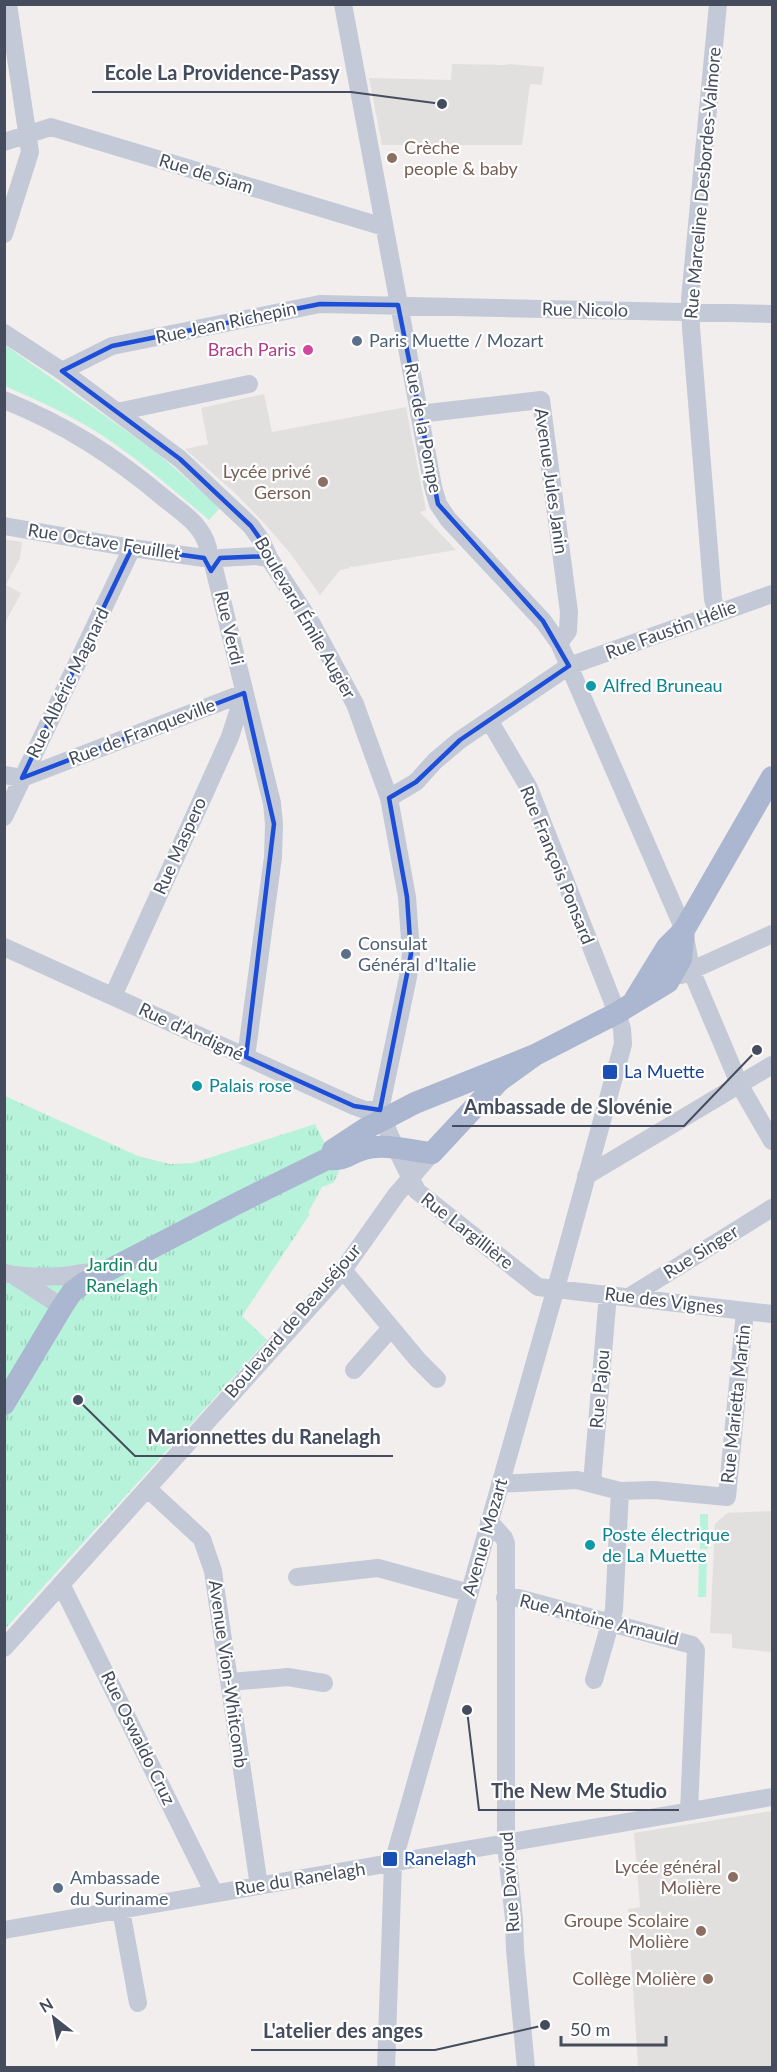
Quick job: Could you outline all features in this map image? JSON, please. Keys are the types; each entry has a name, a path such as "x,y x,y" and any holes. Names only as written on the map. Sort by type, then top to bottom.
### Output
{"main road":[{"path":"624,1009 668,947 684,930 772,777"},
{"path":"4,1404 72,1292 105,1271 327,1159 334,1149 382,1115 535,1055 624,1009 668,982 681,959 684,930"},
{"path":"327,1159 340,1160 363,1149 376,1147 432,1153 499,1081 535,1055"}],"street":[{"path":"4,234 30,152 8,4"},
{"name":"Rue de la Pompe","path":"343,4 398,304 438,504 448,519 543,621 559,643 684,930 691,970 740,1084 772,1141"},
{"name":"Rue Marceline Desbordes-Valmore","path":"717,613 713,599 690,313 718,4"},
{"name":"Rue de Siam","path":"4,142 51,127 384,227"},
{"name":"Rue Jean Richepin","path":"62,371 112,346 320,304 398,304"},
{"name":"Rue Nicolo","path":"398,304 772,314"},
{"name":"Boulevard Émile Augier","path":"4,333 62,371 180,459 251,526 313,626 355,704 389,798 407,897 411,954 382,1115"},
{"path":"117,412 249,384"},
{"name":"Rue Verdi","path":"4,400 30,410 90,442 126,466 196,524 206,538 260,750 272,803 274,824 273,857 246,1058"},
{"name":"Avenue Jules Janin","path":"419,414 541,400 569,612 568,631 559,643"},
{"name":"Rue Octave Feuillet","path":"4,526 132,548 211,557 269,558"},
{"name":"Rue Albéric Magnard","path":"4,817 13,776 132,548"},
{"name":"Rue Faustin Hélie","path":"389,798 416,782 435,761 489,720 569,666 772,594"},
{"name":"Rue de Franqueville","path":"13,776 244,693"},
{"name":"Rue Maspero","path":"112,996 230,737 244,693"},
{"name":"Rue François Ponsard","path":"489,720 529,788 624,1009"},
{"path":"668,982 772,934"},
{"name":"Rue d'Andigné","path":"4,947 246,1058 354,1106 382,1115"},
{"name":"Avenue Mozart","path":"386,2067 393,1863 623,1044 624,1009"},
{"path":"586,1176 772,1065"},
{"name":"Rue Largillière","path":"382,1115 409,1178 417,1191 538,1287 555,1289"},
{"name":"Boulevard de Beauséjour","path":"4,1648 343,1270 409,1178 432,1153"},
{"name":"Rue Singer","path":"629,1297 772,1208"},
{"path":"343,1270 418,1360 437,1379"},
{"path":"9,1274 62,1276 89,1271 105,1271"},
{"path":"9,1274 62,1307"},
{"name":"Rue des Vignes","path":"555,1289 772,1314"},
{"name":"Rue Pajou","path":"592,1483 608,1294"},
{"name":"Rue Marietta Martin","path":"620,1491 654,1490 727,1497 746,1311"},
{"path":"354,1370 392,1328"},
{"path":"500,1484 577,1480 620,1491 614,1610 594,1680"},
{"name":"Avenue Vion-Whitcomb","path":"147,1488 202,1539 213,1571 259,1886"},
{"name":"Rue Davioud","path":"489,1521 506,1543 506,1844 525,2067"},
{"path":"297,1577 378,1568 469,1593"},
{"name":"Rue Oswaldo Cruz","path":"61,1584 214,1893"},
{"name":"Rue Antoine Arnauld","path":"505,1598 519,1598 692,1646 696,1650 689,1811"},
{"path":"230,1682 288,1677 324,1683"},
{"name":"Rue du Ranelagh","path":"4,1930 772,1797"},
{"path":"121,1910 138,2003"}],"highlighted area":[{"path":"320,304 398,305 438,504 543,621 569,666 460,740 416,782 389,798 407,897 411,954 380,1110 354,1106 246,1057 274,824 244,693 22,778 132,548 204,558 211,571 220,558 272,556 251,526 180,459 62,371 112,346"}],"shaded area":[{"path":"452,64 508,64 544,67 542,85 530,84 522,145 382,145 369,78 451,80"},
{"path":"264,394 272,432 406,407 426,510 420,512 456,550 349,566 350,568 340,570 320,595 290,553 265,524 235,493 185,449 208,444 201,408"},
{"path":"4,539 22,542 20,558 6,585 21,593 5,623"},
{"path":"772,1511 772,1652 732,1648 732,1634 710,1633 715,1524 727,1513"},
{"name":"Groupe Scolaire Molière","path":"772,1811 772,2067 638,2066 628,1909 640,1907 634,1833"}],"green space":[{"path":"5,345 156,452 220,508 209,520 108,439 71,417 5,386"},
{"name":"Jardin du Ranelagh","path":"5,1096 138,1156 170,1164 193,1163 315,1124 339,1172 333,1183 322,1187 308,1213 310,1214 242,1316 267,1340 5,1629"},
{"path":"700,1514 708,1514 708,1549 700,1549"},
{"path":"699,1557 707,1557 706,1597 698,1597"}],"place":[{"name":"Ecole La Providence-Passy","path":"442,104"},
{"name":"Crèche people & baby","path":"392,158"},
{"name":"Paris Muette / Mozart","path":"357,341"},
{"name":"Brach Paris","path":"308,350"},
{"name":"Lycée privé Gerson","path":"323,482"},
{"name":"Alfred Bruneau","path":"591,686"},
{"name":"Consulat Général d'Italie","path":"346,954"},
{"name":"Ambassade de Slovénie","path":"757,1050"},
{"name":"La Muette","path":"610,1072"},
{"name":"Palais rose","path":"197,1086"},
{"name":"Marionnettes du Ranelagh","path":"78,1400"},
{"name":"Poste électrique de La Muette","path":"590,1545"},
{"name":"The New Me Studio","path":"467,1710"},
{"name":"Ranelagh","path":"390,1859"},
{"name":"Lycée général Molière","path":"733,1877"},
{"name":"Ambassade du Suriname","path":"58,1888"},
{"name":"Groupe Scolaire Molière","path":"701,1931"},
{"name":"Collège Molière","path":"708,1979"},
{"name":"L'atelier des anges","path":"545,2025"}]}
